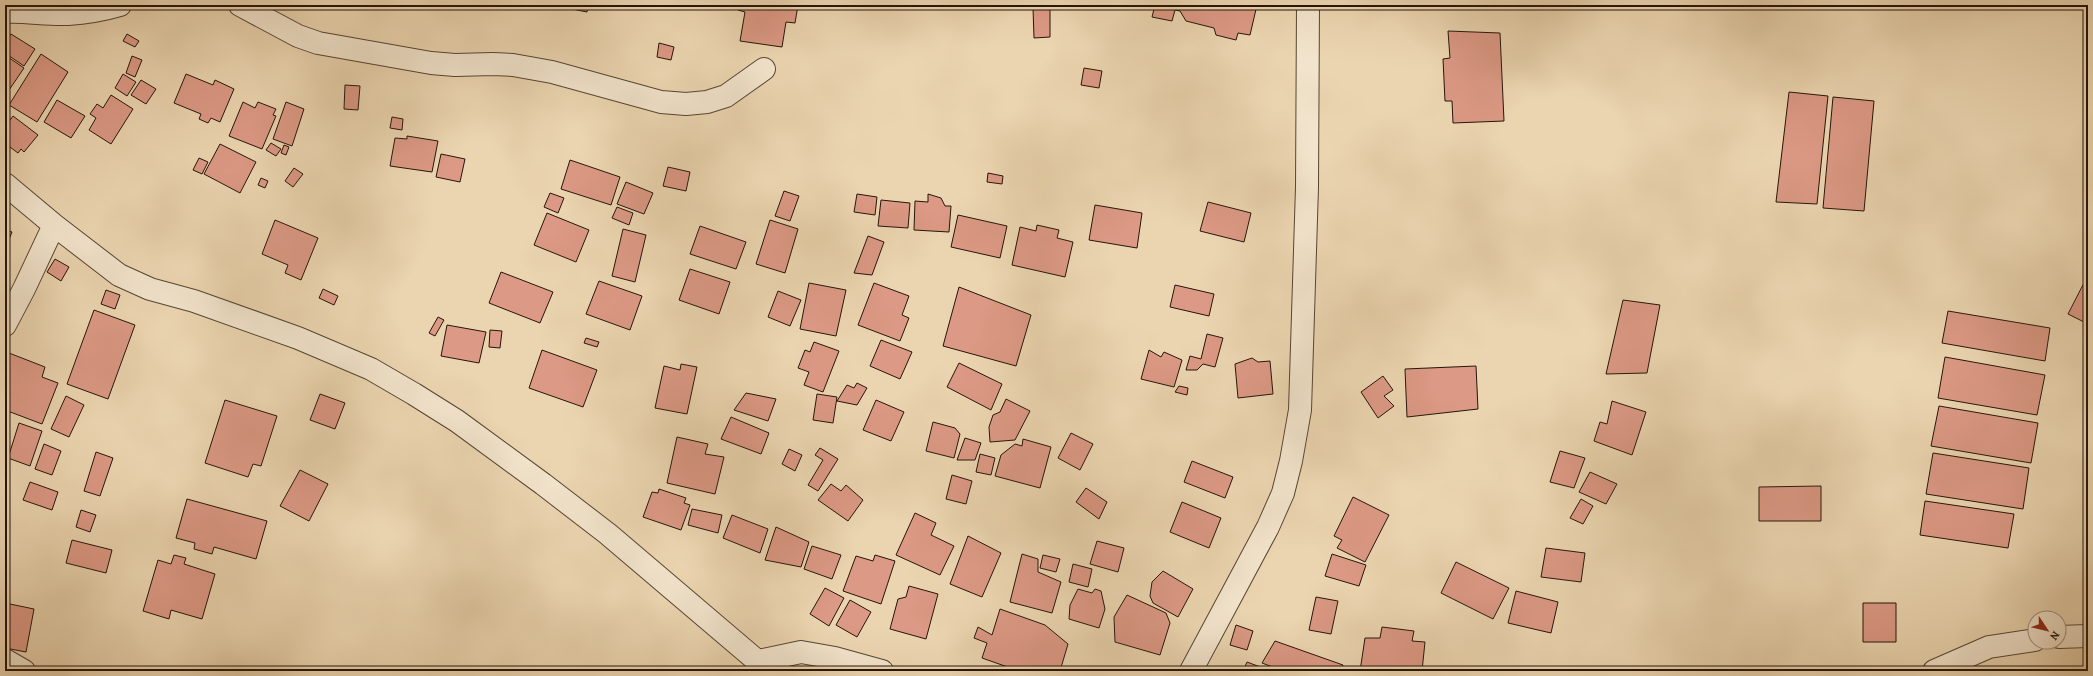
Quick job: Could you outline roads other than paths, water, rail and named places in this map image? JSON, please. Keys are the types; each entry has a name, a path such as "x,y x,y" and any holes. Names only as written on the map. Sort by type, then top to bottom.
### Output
{"street":[{"path":"5,12 26,11 67,14 106,9 120,5"},
{"path":"240,5 298,36 318,43 431,63 455,65 513,65 552,72 661,102 686,104 707,102 726,96 764,69"},
{"path":"1191,671 1268,527 1283,493 1291,461 1300,410 1307,187 1308,5"},
{"path":"5,184 54,225 119,275 150,289 194,302 298,338 371,369 457,421 578,511 763,666 801,652 835,658 882,671"},
{"path":"5,325 24,289 54,225"},
{"path":"2067,637 2088,636"},
{"path":"1934,671 1989,647 2027,641"},
{"path":"5,660 24,671"}]}
